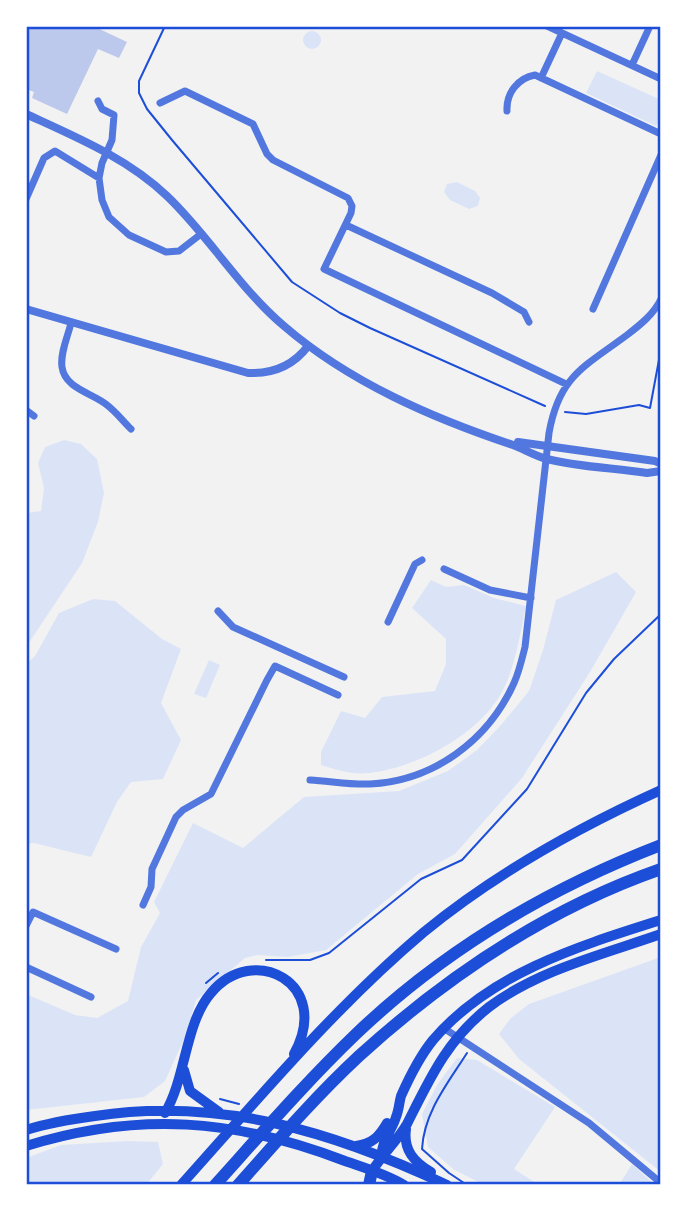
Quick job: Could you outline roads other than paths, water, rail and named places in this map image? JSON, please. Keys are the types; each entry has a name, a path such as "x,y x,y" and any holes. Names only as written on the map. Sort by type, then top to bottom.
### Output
{"highway":[{"path":"215,1185 301,1090 357,1033 410,986 474,939 526,908 602,868 661,845"},
{"path":"238,1185 310,1105 358,1057 422,1002 488,956 549,919 610,889 661,869"},
{"path":"369,1185 372,1171"}],"main road":[{"path":"181,1185 373,978 426,931 503,874 552,844 661,790"},
{"path":"355,1146 366,1145 375,1140 432,1041 477,998 583,945 661,920"},
{"path":"372,1171 408,1122 430,1076 456,1038 490,1006 557,971 661,934"},
{"path":"147,1125 167,1110 184,1066 197,1019 210,993 227,978 261,970 274,973 296,988 306,1013 305,1028 285,1070"},
{"path":"184,1066 190,1091 220,1113"},
{"path":"382,1156 400,1098"},
{"path":"26,1130 121,1112 167,1110 220,1113 256,1118 335,1139 382,1156 447,1185"},
{"path":"408,1122 405,1142 410,1154 422,1167 453,1185"},
{"path":"26,1146 82,1132 121,1126 188,1124 254,1132 323,1152 404,1185"}],"street":[{"path":"547,26 661,79"},
{"path":"632,65 650,26"},
{"path":"541,78 562,33"},
{"path":"507,111 507,104 516,84 535,75 661,134"},
{"path":"160,103 185,91 253,124 267,154 273,160 348,198 352,206 346,225 324,269 566,384"},
{"path":"98,101 102,109 114,115 112,140 99,178 102,200 109,217 145,244 172,253 179,251 201,234"},
{"path":"26,114 122,161 166,195 282,325 308,346 388,393 436,416 546,459 647,473 661,471"},
{"path":"26,199 44,158 55,151 99,178"},
{"path":"593,309 661,155"},
{"path":"346,225 492,293 524,312 529,322"},
{"path":"310,780 372,784 411,777 432,769 473,741 502,706 516,681 525,647 547,447 554,411 572,377 640,325 661,299"},
{"path":"26,309 248,373 277,370 295,360 308,346"},
{"path":"71,323 62,358 62,369 66,377 75,386 106,404 131,429"},
{"path":"26,410 34,415"},
{"path":"494,439 661,464"},
{"path":"388,622 415,564 422,560"},
{"path":"444,569 490,590 531,598"},
{"path":"218,611 233,626 344,677"},
{"path":"143,905 151,887 152,869 176,817 211,794 275,666 338,695"},
{"path":"26,926 33,912 117,949"},
{"path":"26,967 91,997"},
{"path":"445,1029 589,1123 661,1183"}]}
